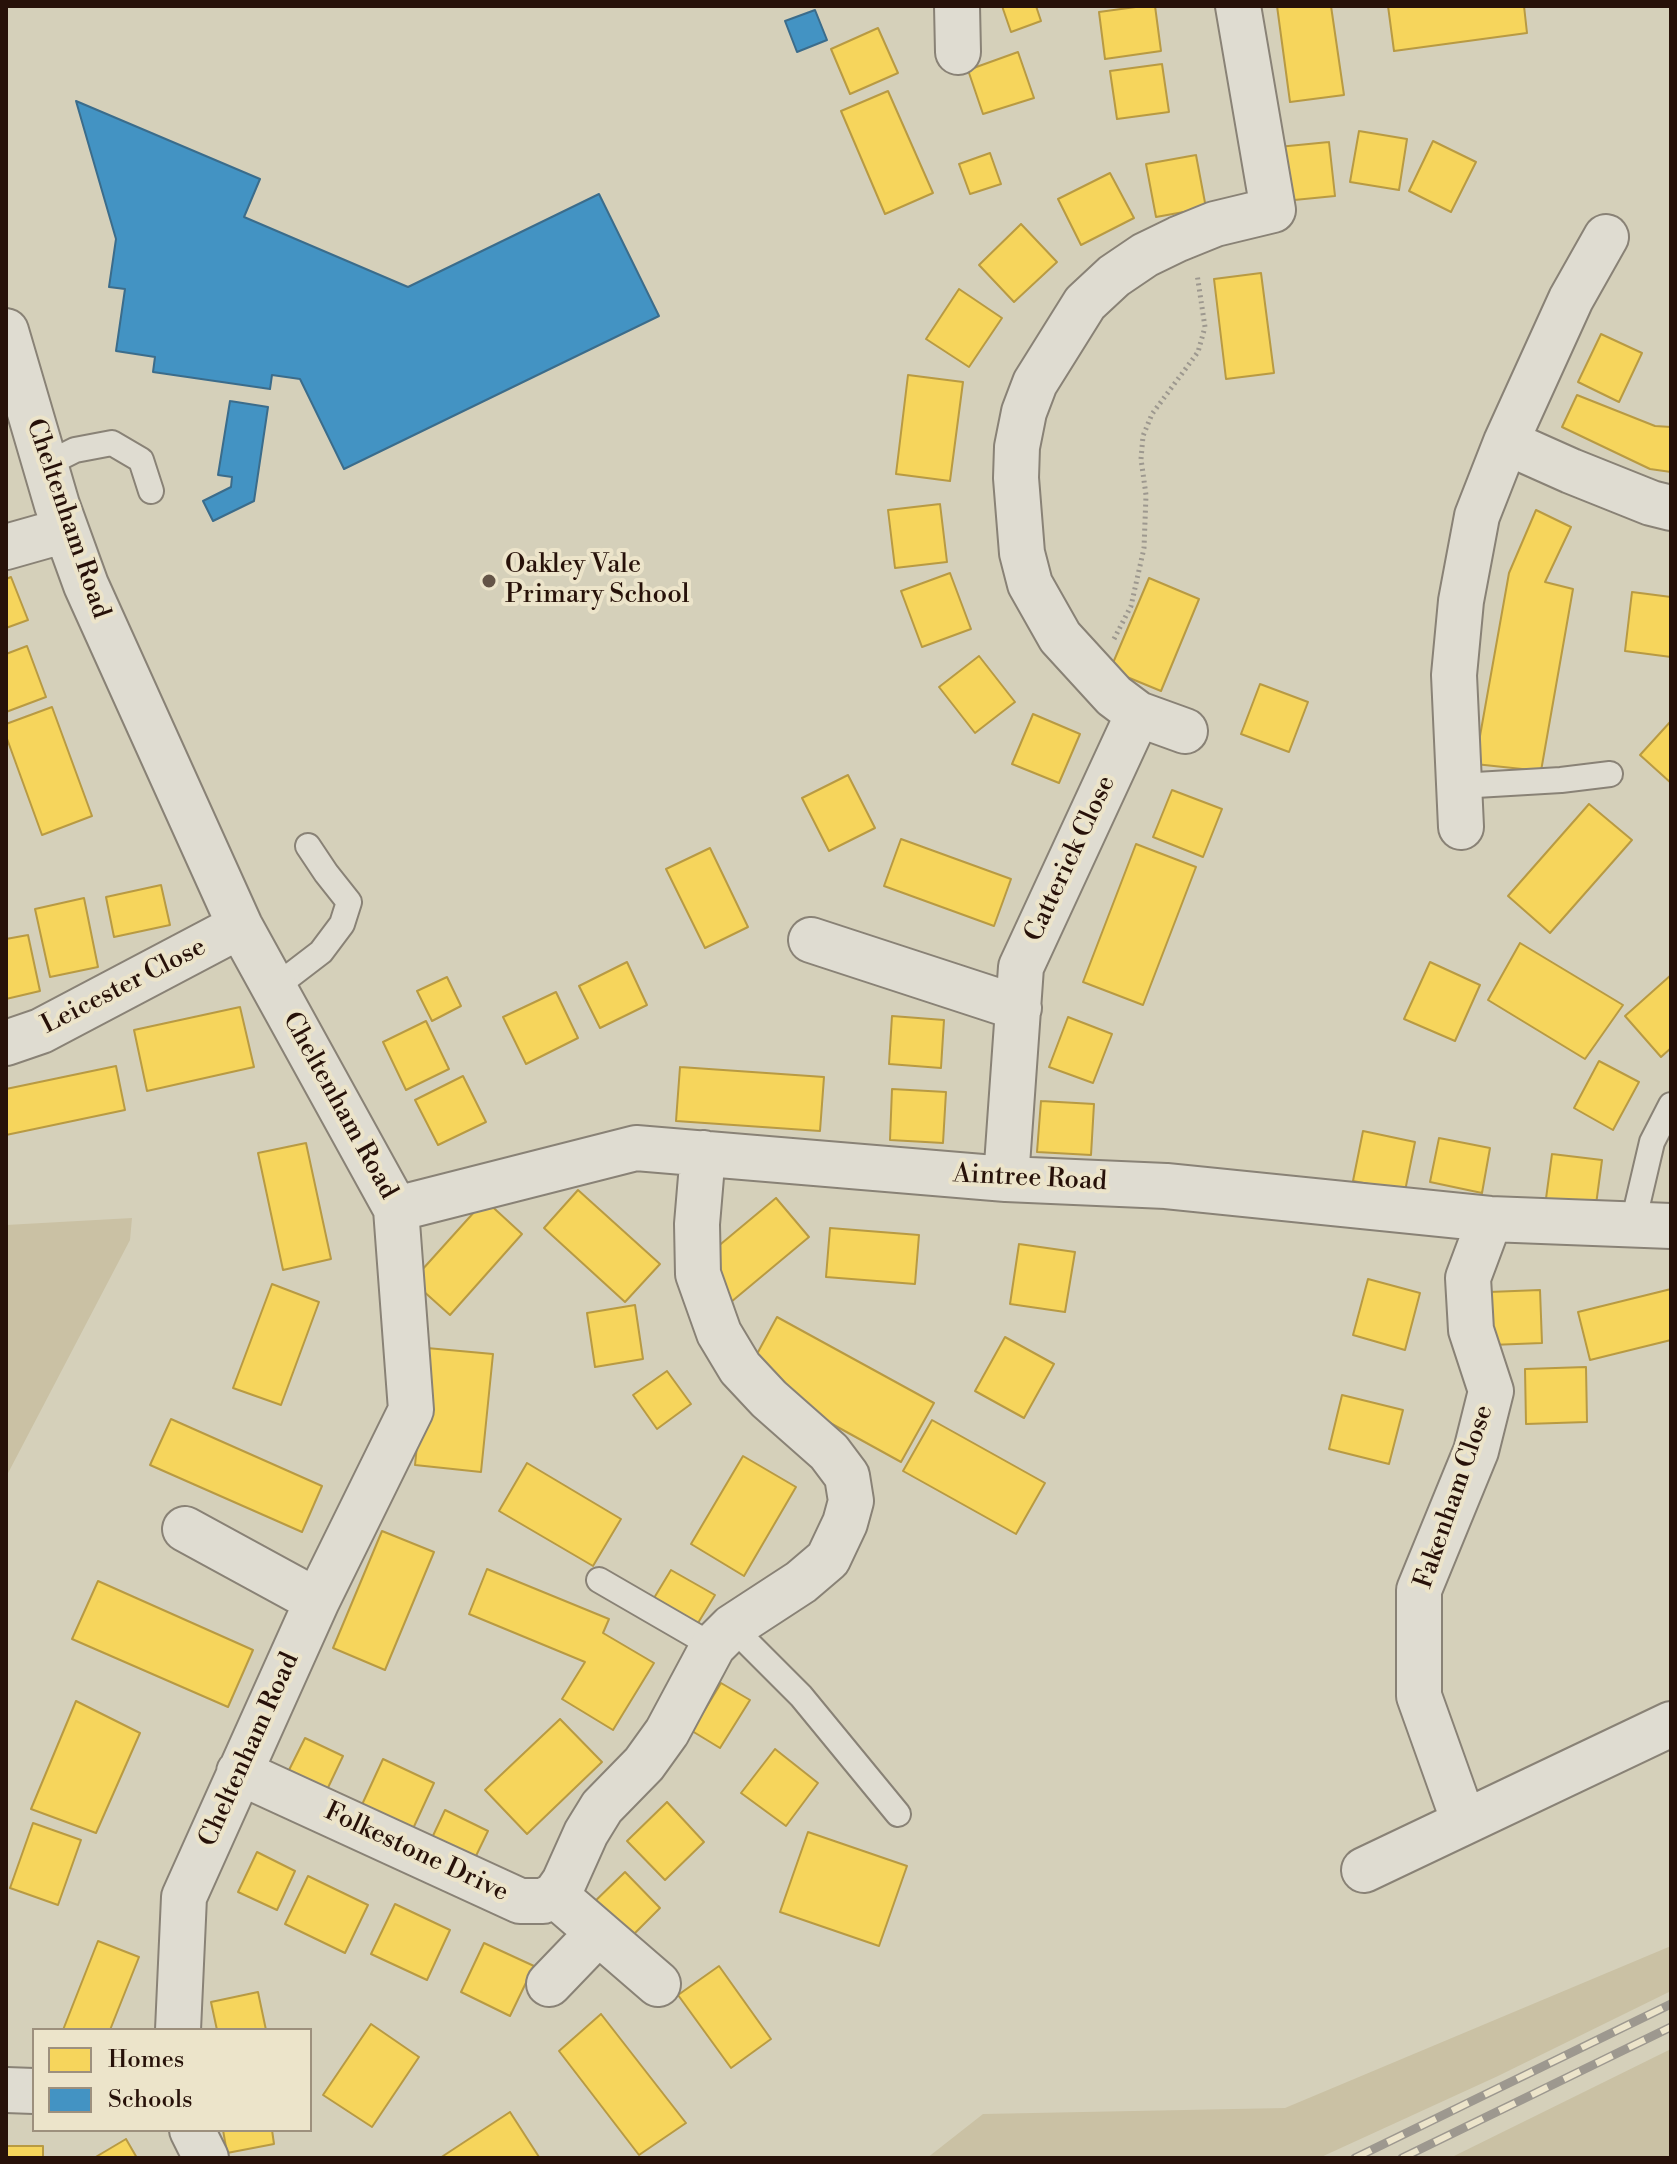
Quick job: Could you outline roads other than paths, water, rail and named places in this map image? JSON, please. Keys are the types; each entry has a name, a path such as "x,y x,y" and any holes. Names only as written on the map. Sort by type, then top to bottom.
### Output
{"street":[{"path":"957,6 958,52"},
{"path":"1185,731 1138,714 1114,696 1060,637 1030,584 1022,553 1016,478 1017,447 1024,412 1035,383 1053,351 1085,303 1114,276 1145,255 1192,233 1273,210 1238,6"},
{"path":"1460,806 1454,675 1461,601 1477,516 1506,442 1571,299 1606,237"},
{"name":"Cheltenham Road","path":"6,331 45,465 86,585 240,926 396,1209 411,1410 317,1601 184,1897 178,2028"},
{"path":"1506,442 1624,493 1671,508"},
{"path":"6,547 66,530"},
{"name":"Catterick Close","path":"1006,1179 1021,967 1138,714"},
{"name":"Leicester Close","path":"6,1043 41,1031 240,926"},
{"path":"811,940 1019,1008"},
{"name":"Aintree Road","path":"396,1209 636,1148 1006,1179 1166,1186 1490,1219 1652,1225"},
{"path":"658,1984 555,1895 602,1807 644,1764 667,1732 723,1637 828,1559 836,1547 851,1501 847,1476 829,1452 769,1399 740,1368 719,1333 698,1274 697,1224 703,1153"},
{"name":"Fakenham Close","path":"1464,1822 1419,1696 1419,1590 1476,1451 1491,1391 1471,1330 1468,1278 1490,1219"},
{"path":"185,1529 317,1601"},
{"path":"1364,1870 1671,1724"},
{"name":"Folkestone Drive","path":"239,1772 520,1901 543,1901 555,1895"},
{"path":"549,1984 598,1933"},
{"path":"6,2090 32,2091"},
{"path":"193,2132 206,2158"}],"lane":[{"path":"45,465 75,450 112,443 141,460 151,491"},
{"path":"1460,806 1561,780 1610,774"},
{"path":"274,988 321,952 342,924 349,902 308,846"},
{"path":"1652,1225 1652,1142 1671,1105"},
{"path":"599,1580 723,1637 801,1696 898,1814"}],"railway":[{"path":"1355,2158 1671,2004"},
{"path":"1402,2158 1671,2027"}],"place":[{"name":"Oakley Vale Primary School","path":"489,581"}]}
